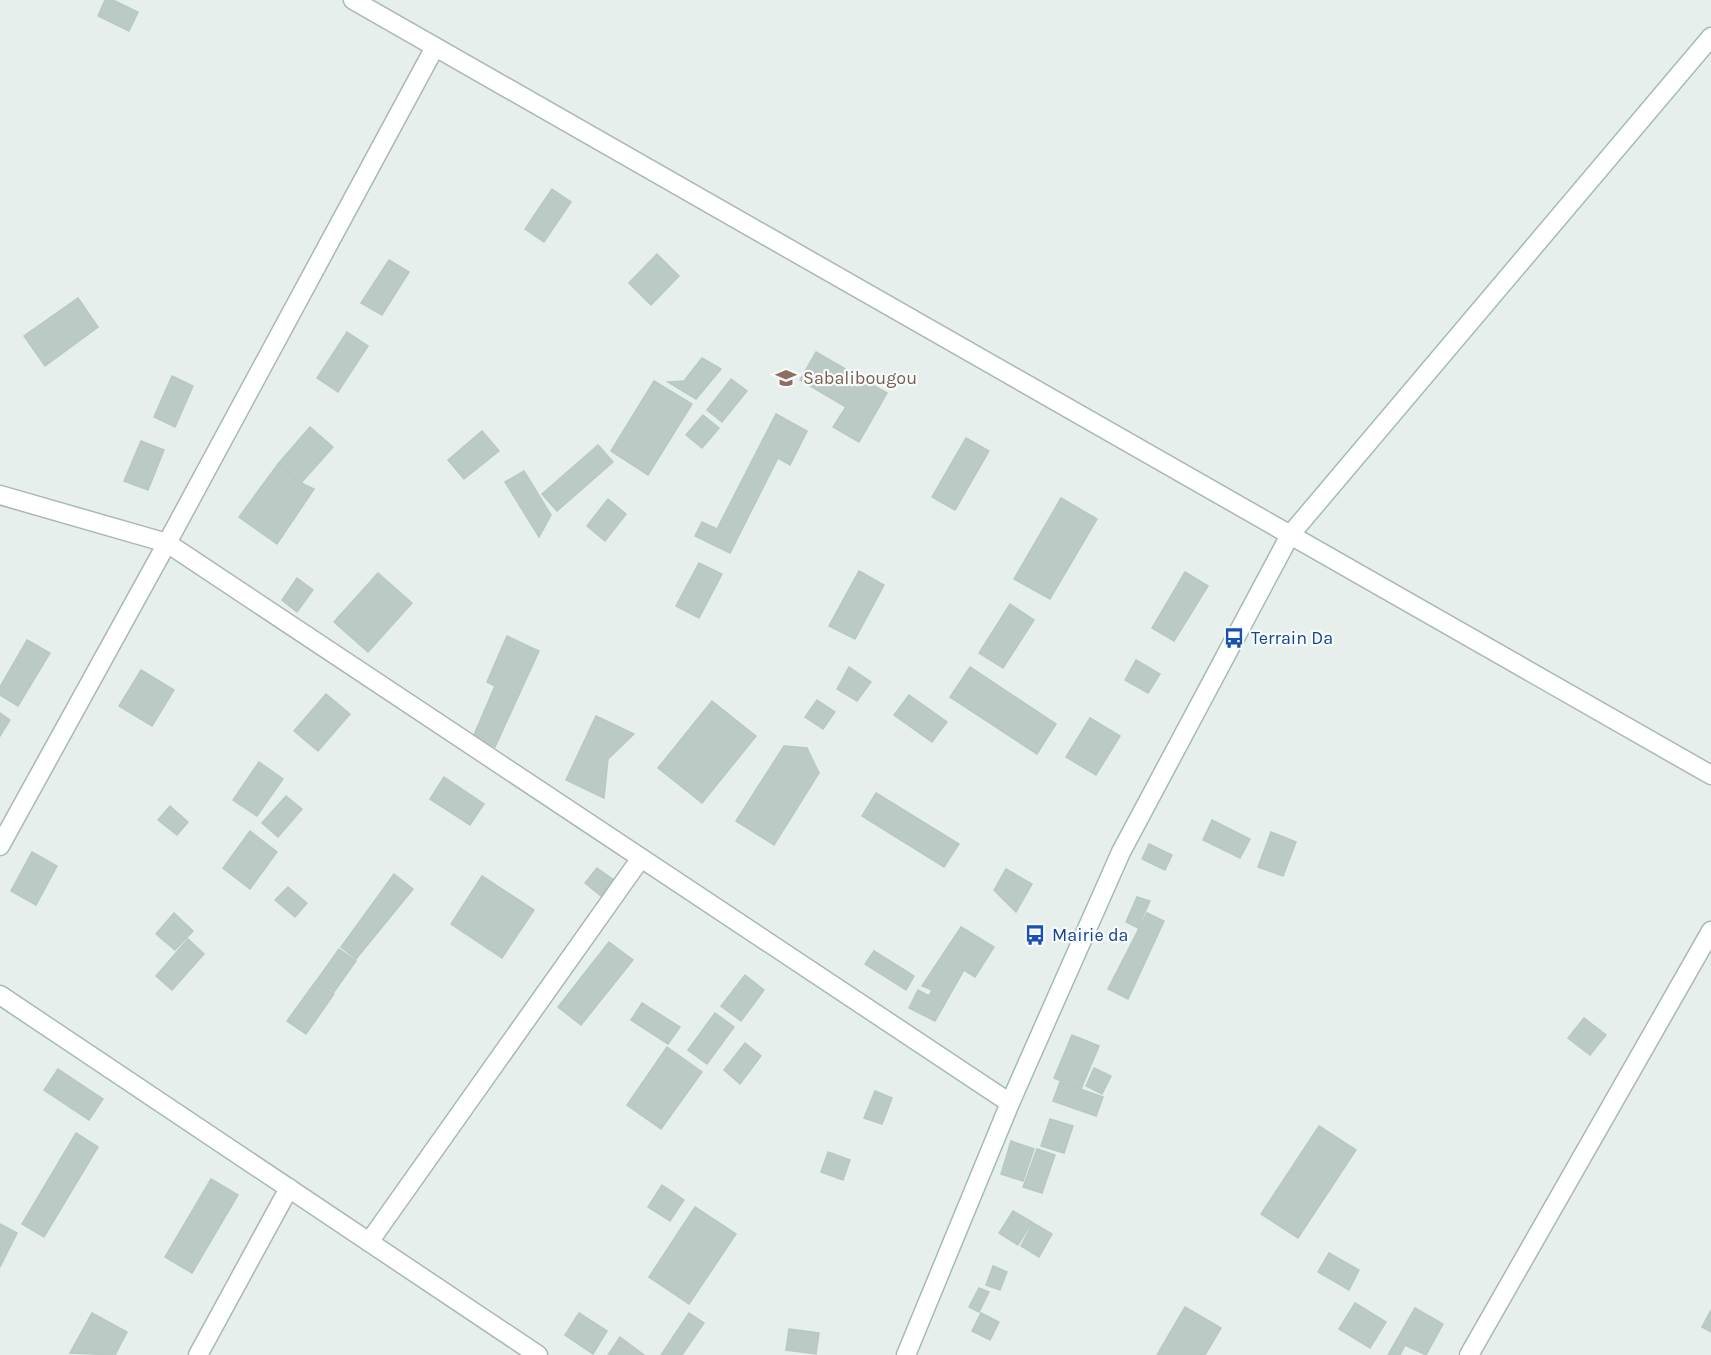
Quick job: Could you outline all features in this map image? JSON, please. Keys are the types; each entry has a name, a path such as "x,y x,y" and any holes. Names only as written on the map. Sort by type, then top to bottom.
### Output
{"street":[{"path":"353,0 1711,775"},
{"path":"906,1355 1010,1103 1121,852 1290,535 1711,37"},
{"path":"0,846 435,47"},
{"path":"0,495 167,543 1010,1103"},
{"path":"369,1242 641,858"},
{"path":"1469,1355 1711,931"},
{"path":"0,995 538,1355"},
{"path":"198,1355 289,1188"}],"building":[{"path":"105,0 113,0 138,12 129,31 98,16"},
{"path":"552,189 571,202 544,242 525,229"},
{"path":"657,254 679,276 651,305 629,283"},
{"path":"389,260 409,272 382,315 361,303"},
{"path":"78,298 98,327 45,366 24,336"},
{"path":"347,332 368,346 338,392 317,378"},
{"path":"816,352 887,393 859,442 833,427 846,407 800,380"},
{"path":"702,358 721,369 696,399 668,382 684,381"},
{"path":"172,376 193,386 175,427 154,417"},
{"path":"731,379 747,391 722,422 707,410"},
{"path":"654,381 692,404 648,475 611,451"},
{"path":"776,414 807,431 790,465 778,458 730,553 695,536 702,522 717,529"},
{"path":"703,415 719,428 702,448 686,435"},
{"path":"310,427 333,447 301,483 278,464"},
{"path":"482,431 499,451 464,479 448,460"},
{"path":"966,438 989,451 955,510 932,497"},
{"path":"141,441 164,450 148,490 124,481"},
{"path":"598,445 613,462 557,511 542,494"},
{"path":"278,464 301,483 314,489 277,544 239,517"},
{"path":"524,471 551,515 539,537 505,482"},
{"path":"1061,498 1097,519 1050,599 1014,579"},
{"path":"608,499 626,514 605,541 587,526"},
{"path":"699,563 722,574 699,618 676,606"},
{"path":"859,571 884,585 855,639 829,626"},
{"path":"1185,572 1208,586 1174,641 1152,628"},
{"path":"378,573 412,603 368,652 334,622"},
{"path":"297,578 313,590 297,612 282,600"},
{"path":"1010,604 1034,620 1003,668 979,653"},
{"path":"507,636 539,651 495,747 473,737 495,686 487,682"},
{"path":"27,640 50,653 18,706 0,695 0,687"},
{"path":"1136,660 1160,674 1148,693 1125,680"},
{"path":"849,667 871,682 857,701 837,689"},
{"path":"970,667 1056,724 1037,754 950,697"},
{"path":"141,670 174,690 152,726 119,706"},
{"path":"326,694 350,714 318,751 294,731"},
{"path":"909,695 947,722 932,742 894,715"},
{"path":"817,700 835,712 823,729 805,717"},
{"path":"712,701 756,736 702,803 658,768"},
{"path":"0,713 10,720 0,736"},
{"path":"596,716 634,734 608,759 604,798 566,780"},
{"path":"1090,718 1120,736 1096,775 1066,757"},
{"path":"784,746 807,748 819,773 774,845 736,821"},
{"path":"259,762 283,779 257,816 233,800"},
{"path":"444,777 484,804 470,825 430,799"},
{"path":"876,793 959,844 944,867 862,816"},
{"path":"286,796 302,809 278,837 262,823"},
{"path":"170,806 188,822 177,835 158,820"},
{"path":"1212,820 1250,839 1240,858 1203,840"},
{"path":"250,831 277,852 250,889 223,868"},
{"path":"1271,832 1296,842 1283,876 1258,867"},
{"path":"1149,844 1172,855 1165,870 1142,859"},
{"path":"32,852 57,866 36,905 11,891"},
{"path":"597,868 614,880 601,896 585,883"},
{"path":"1006,869 1032,884 1016,912 994,890"},
{"path":"394,874 413,889 356,959 341,947"},
{"path":"482,876 534,910 502,958 451,924"},
{"path":"288,887 307,903 295,917 275,900"},
{"path":"1137,897 1150,901 1138,928 1126,922"},
{"path":"174,913 193,931 175,950 156,934"},
{"path":"1147,913 1164,921 1128,999 1108,989"},
{"path":"961,927 994,947 975,977 964,970 935,1021 909,1008 918,990 929,996 932,990 922,986"},
{"path":"188,939 204,954 172,990 156,976"},
{"path":"609,942 633,960 581,1025 558,1007"},
{"path":"339,949 356,961 334,992 317,980"},
{"path":"874,951 914,976 906,990 865,964"},
{"path":"745,975 764,990 741,1021 721,1006"},
{"path":"316,981 334,994 306,1034 287,1021"},
{"path":"642,1003 680,1027 668,1044 631,1020"},
{"path":"715,1013 734,1027 707,1064 688,1050"},
{"path":"1584,1018 1606,1035 1590,1055 1568,1038"},
{"path":"1072,1035 1099,1046 1081,1089 1054,1078"},
{"path":"745,1043 761,1056 740,1084 724,1070"},
{"path":"667,1047 702,1072 661,1129 627,1105"},
{"path":"1094,1068 1111,1076 1102,1094 1086,1086"},
{"path":"58,1069 103,1099 89,1120 44,1090"},
{"path":"1060,1082 1103,1097 1096,1116 1053,1101"},
{"path":"875,1091 892,1098 882,1124 864,1118"},
{"path":"1050,1119 1073,1126 1064,1153 1041,1146"},
{"path":"1319,1126 1356,1150 1298,1238 1261,1214"},
{"path":"76,1133 98,1147 44,1237 22,1224"},
{"path":"1011,1141 1034,1149 1023,1181 1001,1174"},
{"path":"1037,1149 1055,1155 1042,1193 1023,1187"},
{"path":"828,1152 850,1160 843,1180 821,1172"},
{"path":"211,1179 238,1195 192,1273 165,1257"},
{"path":"662,1185 684,1200 670,1221 648,1207"},
{"path":"695,1207 736,1234 689,1304 649,1277"},
{"path":"1013,1211 1032,1222 1018,1245 999,1233"},
{"path":"1033,1223 1052,1234 1039,1257 1021,1246"},
{"path":"0,1224 17,1233 0,1267"},
{"path":"1329,1253 1359,1270 1349,1290 1318,1272"},
{"path":"993,1266 1007,1272 1000,1290 986,1285"},
{"path":"979,1288 989,1292 979,1312 969,1307"},
{"path":"1355,1303 1386,1322 1370,1348 1339,1329"},
{"path":"1185,1307 1221,1328 1205,1355 1157,1355"},
{"path":"1415,1308 1443,1324 1426,1355 1405,1345 1400,1355 1388,1355"},
{"path":"1711,1310 1711,1332 1702,1327"},
{"path":"92,1313 127,1332 115,1355 70,1353"},
{"path":"579,1313 607,1331 593,1354 565,1335"},
{"path":"689,1313 704,1323 682,1355 661,1355"},
{"path":"981,1313 999,1322 990,1340 972,1331"},
{"path":"789,1329 819,1333 816,1354 786,1350"},
{"path":"620,1337 644,1355 608,1355"}],"place":[{"name":"Sabalibougou","path":"786,378"},
{"name":"Terrain Da","path":"1234,638"},
{"name":"Mairie da","path":"1035,935"}]}
